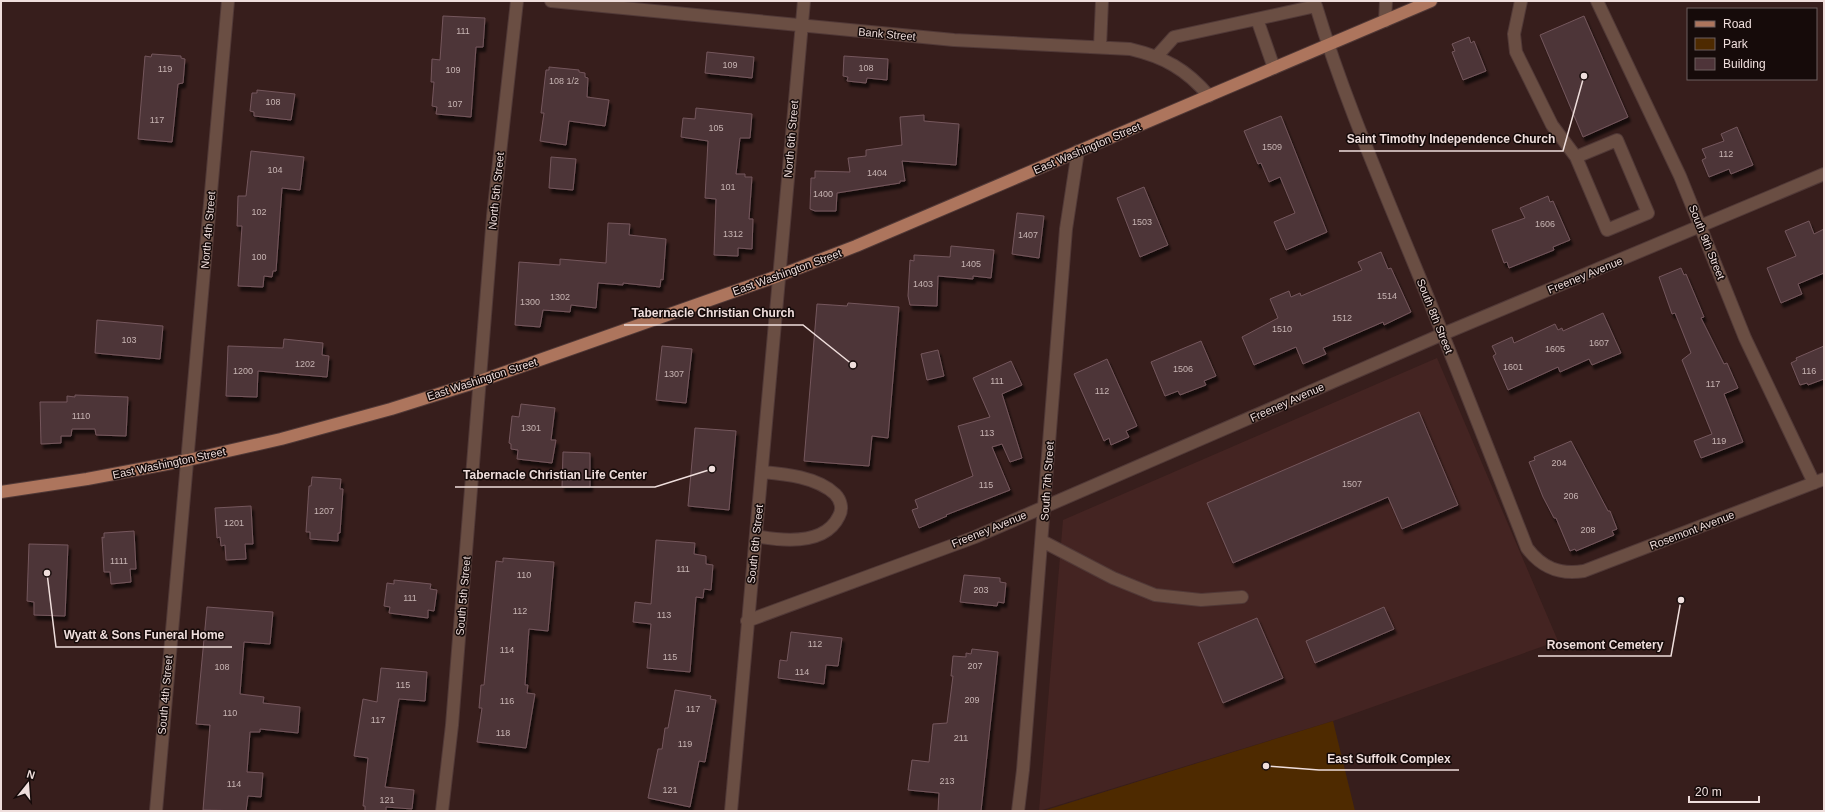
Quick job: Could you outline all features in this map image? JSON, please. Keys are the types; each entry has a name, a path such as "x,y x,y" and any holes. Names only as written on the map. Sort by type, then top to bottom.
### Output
{"main road":[{"name":"East Washington Street","path":"1,492 87,480 188,460 318,429 391,409 480,381 778,276 856,246 1431,1"}],"street":[{"name":"North 4th Street","path":"188,460 228,1"},
{"name":"North 5th Street","path":"480,381 493,216 517,1"},
{"name":"Bank Street","path":"551,1 954,40 1130,49 1157,56 1180,68 1200,85 1209,96"},
{"name":"North 6th Street","path":"778,276 804,1"},
{"path":"1100,47 1102,1"},
{"path":"1385,21 1386,1"},
{"path":"1521,1 1514,34 1516,52 1552,125 1576,157 1607,230 1648,213 1617,140 1576,157"},
{"name":"South 9th Street","path":"1597,1 1680,176 1746,338 1819,481"},
{"name":"South 8th Street","path":"1257,19 1316,6 1328,45 1371,158 1443,334 1527,548 1535,559 1552,570 1559,571"},
{"path":"1157,56 1174,37 1257,19 1274,68"},
{"name":"South 7th Street","path":"1018,811 1023,770 1045,506 1066,229 1078,151"},
{"name":"Freeney Avenue","path":"747,621 975,537 1443,334 1701,227 1824,174"},
{"name":"South 6th Street","path":"731,811 747,621 762,472 778,276"},
{"name":"South 5th Street","path":"442,811 452,725 480,381"},
{"name":"South 4th Street","path":"156,811 163,712 188,460"},
{"path":"756,536 790,540 804,539 815,536 830,528 841,511 840,502 836,494 812,481 795,476 762,472"},
{"name":"Rosemont Avenue","path":"1559,571 1571,573 1584,571 1819,481"},
{"path":"1042,541 1113,578 1155,595 1201,600 1242,596"}],"shaded area":[{"path":"1437,358 1558,641 1333,721 1039,811 1063,520"}],"green space":[{"path":"1333,721 1355,811 1043,811"}],"building":[{"path":"443,16 485,18 483,47 476,47 471,117 436,114 437,107 432,106 434,82 431,82 432,59 440,60"},
{"path":"1584,16 1628,117 1583,137 1540,35"},
{"path":"1469,37 1471,43 1474,41 1486,71 1463,80 1452,52 1455,51 1452,44"},
{"path":"707,52 754,57 752,78 705,73"},
{"path":"152,54 181,56 181,58 185,59 183,83 178,84 172,142 138,139 145,56 151,57"},
{"path":"844,56 888,59 887,80 867,78 866,83 847,81 848,77 843,76"},
{"path":"549,67 579,70 579,72 585,73 585,77 588,78 587,97 609,100 605,126 569,121 566,145 540,141 544,113 541,113 546,70 549,70"},
{"path":"257,90 295,94 291,120 254,116 254,112 250,111 252,93 257,93"},
{"path":"696,108 752,114 750,138 740,138 736,174 745,174 745,177 752,177 749,219 753,219 752,249 738,248 738,256 714,255 716,199 705,198 708,141 681,137 683,118 695,119"},
{"path":"924,115 924,121 959,124 956,165 902,161 905,181 837,193 836,211 815,211 810,209 811,178 815,178 815,171 850,172 848,158 866,156 866,150 902,145 900,117"},
{"path":"1281,116 1327,232 1286,250 1274,222 1295,213 1280,177 1269,182 1261,163 1258,164 1244,131"},
{"path":"1737,127 1753,165 1731,174 1729,169 1709,177 1702,160 1706,158 1702,149 1724,141 1721,134"},
{"path":"251,151 304,157 300,190 282,188 276,271 273,271 272,277 264,276 263,287 238,286 242,226 237,226 238,196 246,196"},
{"path":"551,157 576,159 573,190 549,188"},
{"path":"1144,187 1168,245 1140,257 1117,198"},
{"path":"1548,196 1550,202 1553,201 1570,240 1553,247 1554,250 1509,268 1507,262 1504,263 1492,230 1525,218 1520,208"},
{"path":"1017,213 1044,216 1039,258 1012,254"},
{"path":"1809,221 1814,234 1824,229 1824,273 1798,284 1802,294 1781,303 1767,268 1796,256 1785,231"},
{"path":"608,223 630,224 629,235 666,239 663,280 661,279 660,287 623,283 623,285 598,283 596,308 571,305 570,312 543,310 540,327 515,325 519,262 560,265 560,259 606,263"},
{"path":"951,246 994,250 991,278 973,276 973,279 938,276 937,306 910,305 908,296 910,260 914,261 914,255 950,257"},
{"path":"1381,252 1388,269 1391,268 1411,312 1384,325 1383,322 1323,348 1326,354 1303,364 1296,347 1254,365 1242,337 1278,318 1270,299 1289,291 1291,297 1300,293 1301,296 1362,270 1358,262"},
{"path":"1681,268 1684,275 1686,274 1704,317 1701,318 1724,364 1727,363 1738,388 1724,394 1743,442 1701,458 1694,441 1712,434 1682,360 1691,353 1675,313 1672,314 1659,277"},
{"path":"848,303 899,307 888,438 872,436 869,466 804,461 817,304 847,306"},
{"path":"1603,313 1621,353 1592,365 1589,359 1560,372 1558,367 1508,390 1493,356 1496,354 1492,346 1512,337 1514,343 1555,324 1558,330 1562,328 1563,331"},
{"path":"97,320 163,326 160,359 95,353"},
{"path":"284,339 323,343 322,355 329,356 327,377 258,371 257,397 226,396 228,346 283,348"},
{"path":"1201,341 1216,376 1204,381 1206,385 1180,395 1178,391 1165,396 1151,362"},
{"path":"662,346 692,349 686,403 656,400"},
{"path":"1824,346 1824,379 1808,385 1807,383 1800,385 1791,363 1797,360 1796,358"},
{"path":"938,350 944,376 927,380 921,354"},
{"path":"1107,359 1137,426 1126,431 1129,437 1111,445 1109,438 1104,441 1074,374"},
{"path":"1011,361 1022,385 1002,394 1022,458 1010,462 1002,444 992,447 1010,490 946,515 947,516 919,528 912,510 918,508 915,500 973,476 958,426 990,417 973,378"},
{"path":"75,395 128,397 126,436 96,435 95,429 72,429 71,436 61,436 61,443 41,444 40,402 67,402 67,396 75,397"},
{"path":"521,404 555,408 551,440 556,440 552,463 517,459 518,450 511,449 511,444 509,443 512,416 519,417"},
{"path":"1419,412 1458,505 1402,529 1388,497 1233,563 1207,503"},
{"path":"695,428 736,431 729,510 688,506"},
{"path":"1571,441 1608,511 1610,511 1617,529 1612,531 1614,535 1576,551 1575,549 1570,551 1556,518 1554,518 1543,497 1529,462 1535,460 1534,457"},
{"path":"563,452 590,453 590,487 562,487"},
{"path":"312,477 341,479 340,489 343,489 340,533 338,533 338,541 310,539 310,532 306,532 309,486 311,486"},
{"path":"251,506 253,544 245,544 246,559 226,560 225,545 221,546 220,537 217,538 215,508"},
{"path":"134,531 136,569 130,569 131,582 111,584 110,572 104,572 102,537 104,538 104,533"},
{"path":"656,540 695,543 694,554 706,556 706,564 713,565 711,590 704,589 703,598 696,597 690,672 647,668 651,624 633,622 635,602 651,604"},
{"path":"29,544 68,545 65,616 34,615 34,602 27,601"},
{"path":"503,558 554,562 548,631 529,629 525,685 528,685 527,693 535,694 526,748 477,742 482,708 479,708 481,685 484,685 496,561 503,562"},
{"path":"964,575 1000,578 1000,582 1006,583 1004,603 998,602 997,606 960,602"},
{"path":"394,580 431,584 430,589 437,590 434,611 428,610 428,618 389,613 390,607 384,606 387,583 394,584"},
{"path":"207,607 273,612 270,644 244,642 240,694 264,697 263,703 300,707 298,733 260,729 260,732 250,732 247,772 263,773 261,797 248,796 246,811 203,810 210,725 196,724"},
{"path":"1384,607 1394,629 1315,663 1306,641"},
{"path":"1257,618 1283,678 1223,703 1198,643"},
{"path":"791,632 842,638 838,666 826,665 824,684 778,678 780,660 787,661"},
{"path":"972,649 998,652 981,811 938,811 939,793 908,790 912,760 929,762 933,724 947,723 953,676 951,676 953,656 966,657 966,653 971,654"},
{"path":"381,668 427,672 425,701 399,699 385,787 414,790 412,809 386,807 386,811 365,811 365,806 363,806 368,758 354,756 363,699 377,702"},
{"path":"675,690 711,696 710,699 716,700 705,762 699,761 690,807 648,798 658,749 662,749 665,728 668,728"}],"place":[{"name":"Saint Timothy Independence Church","path":"1584,76"},
{"name":"Tabernacle Christian Church","path":"853,365"},
{"name":"Tabernacle Christian Life Center","path":"712,469"},
{"name":"Wyatt & Sons Funeral Home","path":"47,573"},
{"name":"Rosemont Cemetery","path":"1681,600"},
{"name":"East Suffolk Complex","path":"1266,766"}]}
